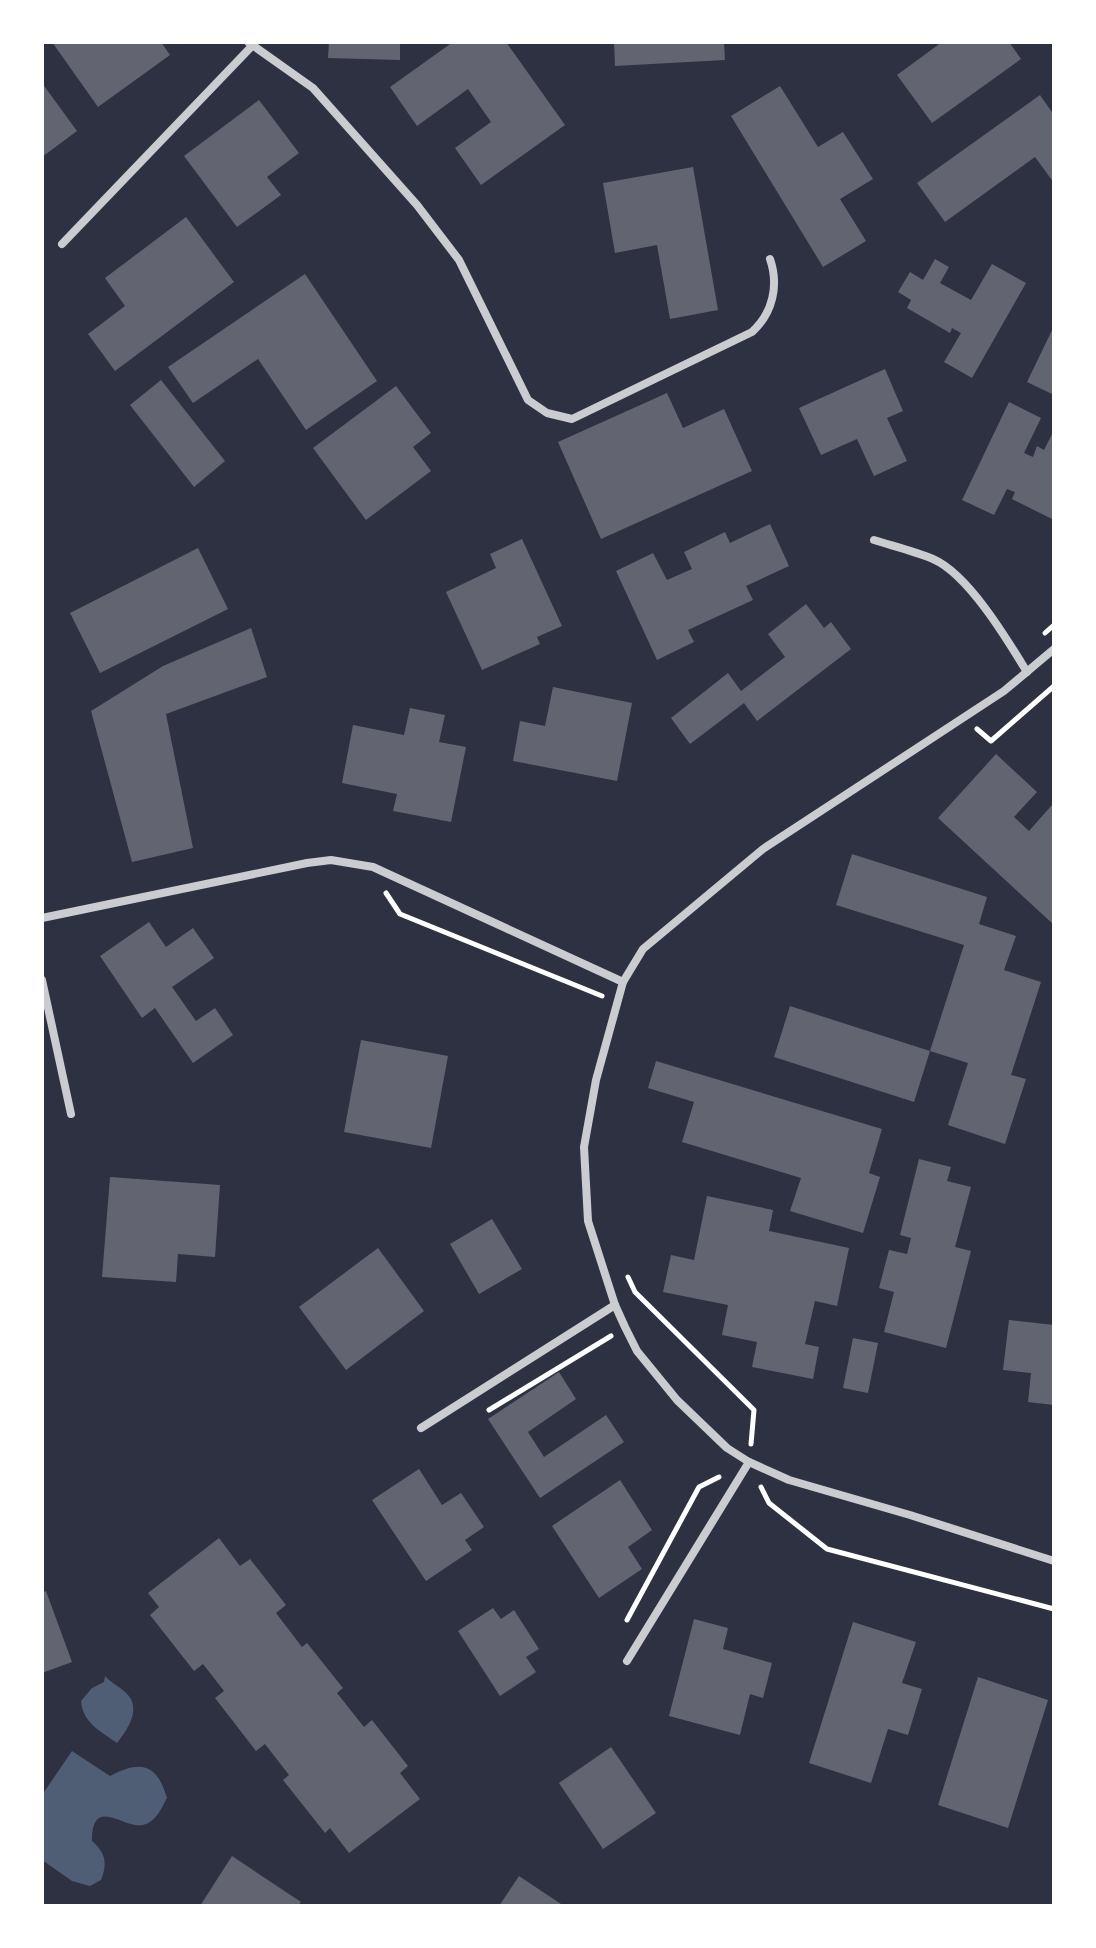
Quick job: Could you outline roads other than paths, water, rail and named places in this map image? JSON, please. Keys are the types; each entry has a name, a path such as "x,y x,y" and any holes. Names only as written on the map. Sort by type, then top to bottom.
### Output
{"street":[{"path":"62,244 250,44 313,88 417,205 459,260 528,400 547,413 572,419 752,332 763,321 771,302 776,276 770,259"},
{"path":"874,540 935,559 957,575 993,620 1027,672"},
{"path":"1054,649 1004,691 763,849 643,949 623,982 617,1002 596,1080 584,1147 588,1221 615,1305 637,1351 677,1400 727,1448 789,1480 1054,1561"},
{"path":"42,918 188,886 331,860 373,867 623,982"},
{"path":"42,980 71,1114"},
{"path":"421,1428 615,1305"},
{"path":"627,1661 749,1462"}],"water":[{"path":"105,1676 125,1692 133,1704 132,1718 117,1743 89,1721 82,1709 81,1701 92,1688 104,1682"},
{"path":"72,1751 110,1776 130,1768 146,1768 158,1778 167,1798 155,1818 143,1825 111,1817 97,1819 92,1841 100,1849 105,1863 101,1880 90,1886 72,1881 42,1860 42,1795"}]}
